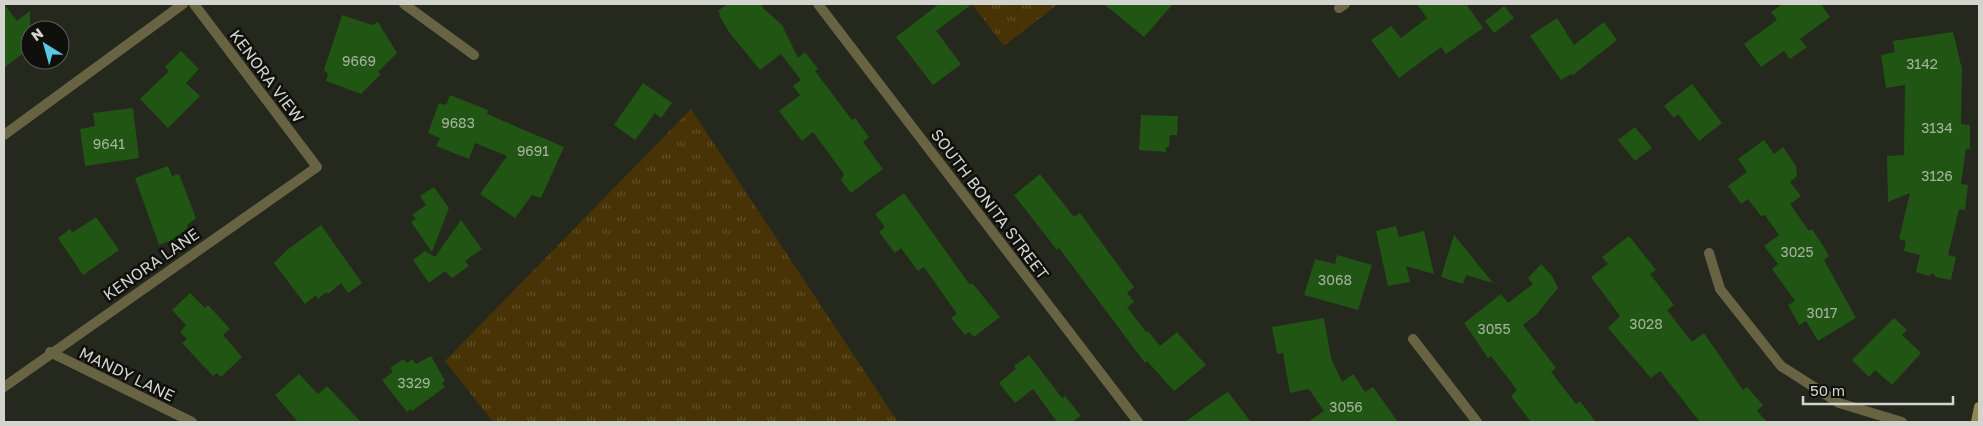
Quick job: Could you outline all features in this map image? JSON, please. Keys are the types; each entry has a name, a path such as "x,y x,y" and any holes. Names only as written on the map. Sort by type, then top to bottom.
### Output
{"main road":[{"path":"1976,422 1979,407"}],"street":[{"path":"4,134 183,4"},
{"name":"KENORA VIEW","path":"194,4 317,167"},
{"path":"404,4 474,55"},
{"name":"SOUTH BONITA STREET","path":"818,4 1138,422"},
{"name":"KENORA LANE","path":"4,387 50,352 317,167"},
{"path":"1709,253 1720,289 1781,366 1839,403 1902,422"},
{"path":"1413,339 1477,422"},
{"name":"MANDY LANE","path":"50,352 192,422"}],"green space":[{"path":"972,4 1058,4 1004,46"},
{"path":"691,109 898,422 493,422 445,361"}],"building":[{"path":"4,4 17,21 30,11 30,20 20,20 20,56 4,68"},
{"path":"727,4 761,4 782,25 798,58 805,52 818,69 815,71 852,120 855,118 869,137 863,142 883,169 851,193 841,180 844,174 813,132 802,141 779,111 800,95 793,86 801,80 781,54 760,70 729,32 719,15 718,11"},
{"path":"939,4 972,4 936,31 961,64 933,85 896,37"},
{"path":"1104,4 1173,4 1144,37"},
{"path":"1417,4 1466,4 1483,28 1446,54 1441,47 1399,78 1371,40 1391,26 1401,38 1427,18"},
{"path":"1783,4 1821,4 1830,17 1800,39 1807,47 1790,59 1784,51 1761,67 1744,44 1777,20 1771,12"},
{"path":"1504,6 1514,18 1494,33 1485,21"},
{"path":"342,15 372,25 378,22 397,53 378,72 381,74 361,94 326,81 328,74 324,70"},
{"path":"1557,18 1574,45 1604,22 1617,40 1573,75 1571,74 1561,80 1530,36"},
{"path":"1953,32 1962,69 1961,124 1970,125 1970,149 1966,149 1961,184 1968,185 1965,210 1959,209 1948,255 1956,257 1951,280 1936,277 1933,273 1929,276 1916,272 1920,255 1904,251 1906,241 1899,239 1910,193 1888,202 1887,156 1904,155 1905,85 1886,88 1881,55 1895,52 1893,41"},
{"path":"181,51 199,69 186,83 200,96 168,128 140,99 169,71 165,67"},
{"path":"643,83 672,103 661,118 655,113 635,140 614,125"},
{"path":"1692,84 1722,123 1699,141 1678,114 1674,118 1664,106"},
{"path":"450,95 488,110 487,114 564,147 541,198 532,195 515,218 480,194 507,156 475,143 469,159 436,146 440,138 428,133 439,103 446,105"},
{"path":"133,108 139,158 85,166 80,129 95,126 93,113"},
{"path":"1141,115 1178,116 1177,135 1170,135 1169,147 1166,147 1166,152 1139,150"},
{"path":"1635,127 1652,148 1635,161 1618,140"},
{"path":"1764,140 1774,154 1783,147 1796,166 1797,176 1790,182 1801,196 1790,204 1809,231 1812,229 1829,256 1824,260 1856,318 1818,341 1806,321 1799,325 1788,305 1795,301 1772,269 1778,264 1764,246 1779,235 1765,215 1761,216 1748,199 1741,204 1728,186 1747,172 1738,159"},
{"path":"168,166 172,176 179,174 196,218 187,225 188,228 170,241 159,245 135,178"},
{"path":"1040,174 1074,217 1080,213 1134,287 1127,293 1134,302 1127,307 1146,332 1148,331 1160,346 1177,332 1206,365 1174,391 1147,361 1145,363 1059,248 1057,250 1014,195"},
{"path":"434,187 449,208 432,252 411,222 416,219 412,215 426,205 420,196"},
{"path":"904,193 970,285 972,283 1000,317 974,337 969,332 965,335 951,318 957,314 924,267 918,271 901,248 895,253 879,232 885,227 875,214"},
{"path":"96,217 119,250 83,275 58,238 70,229 72,233"},
{"path":"461,220 482,249 465,261 469,266 452,278 445,271 429,283 413,260 425,251 435,257"},
{"path":"321,225 362,283 348,293 341,283 328,294 326,292 318,299 316,295 305,304 274,263 287,250"},
{"path":"1396,226 1399,237 1424,231 1434,274 1406,266 1410,282 1388,286 1376,231"},
{"path":"1454,235 1493,283 1466,275 1463,284 1441,277"},
{"path":"1629,236 1656,270 1650,274 1674,305 1667,310 1692,342 1704,333 1743,390 1747,387 1763,405 1757,411 1767,422 1700,422 1660,371 1651,378 1608,328 1620,316 1591,277 1608,264 1602,257"},
{"path":"1337,255 1372,265 1358,310 1304,295 1315,259 1335,264"},
{"path":"1541,264 1552,276 1558,288 1536,315 1523,325 1556,368 1551,372 1576,404 1580,401 1596,422 1531,422 1511,396 1517,390 1491,356 1488,358 1464,323 1501,294 1508,303 1533,284 1528,278"},
{"path":"190,293 205,308 208,305 230,329 223,335 242,357 221,377 217,373 213,376 182,343 187,339 180,332 186,325 172,310"},
{"path":"1324,318 1331,358 1342,382 1353,374 1365,392 1373,387 1398,422 1308,422 1324,411 1309,389 1290,393 1283,353 1277,354 1272,327"},
{"path":"1894,318 1907,330 1902,335 1921,353 1892,385 1875,370 1869,377 1852,360"},
{"path":"1029,355 1062,398 1065,396 1081,416 1072,422 1057,422 1033,389 1015,403 999,383 1016,369 1014,366"},
{"path":"431,356 445,381 442,383 445,387 412,411 411,409 407,412 382,380 393,372 390,368 403,359 407,363 412,359 416,364"},
{"path":"299,374 318,394 327,386 361,422 298,422 275,395"},
{"path":"1228,392 1251,422 1185,422 1217,399"}]}
